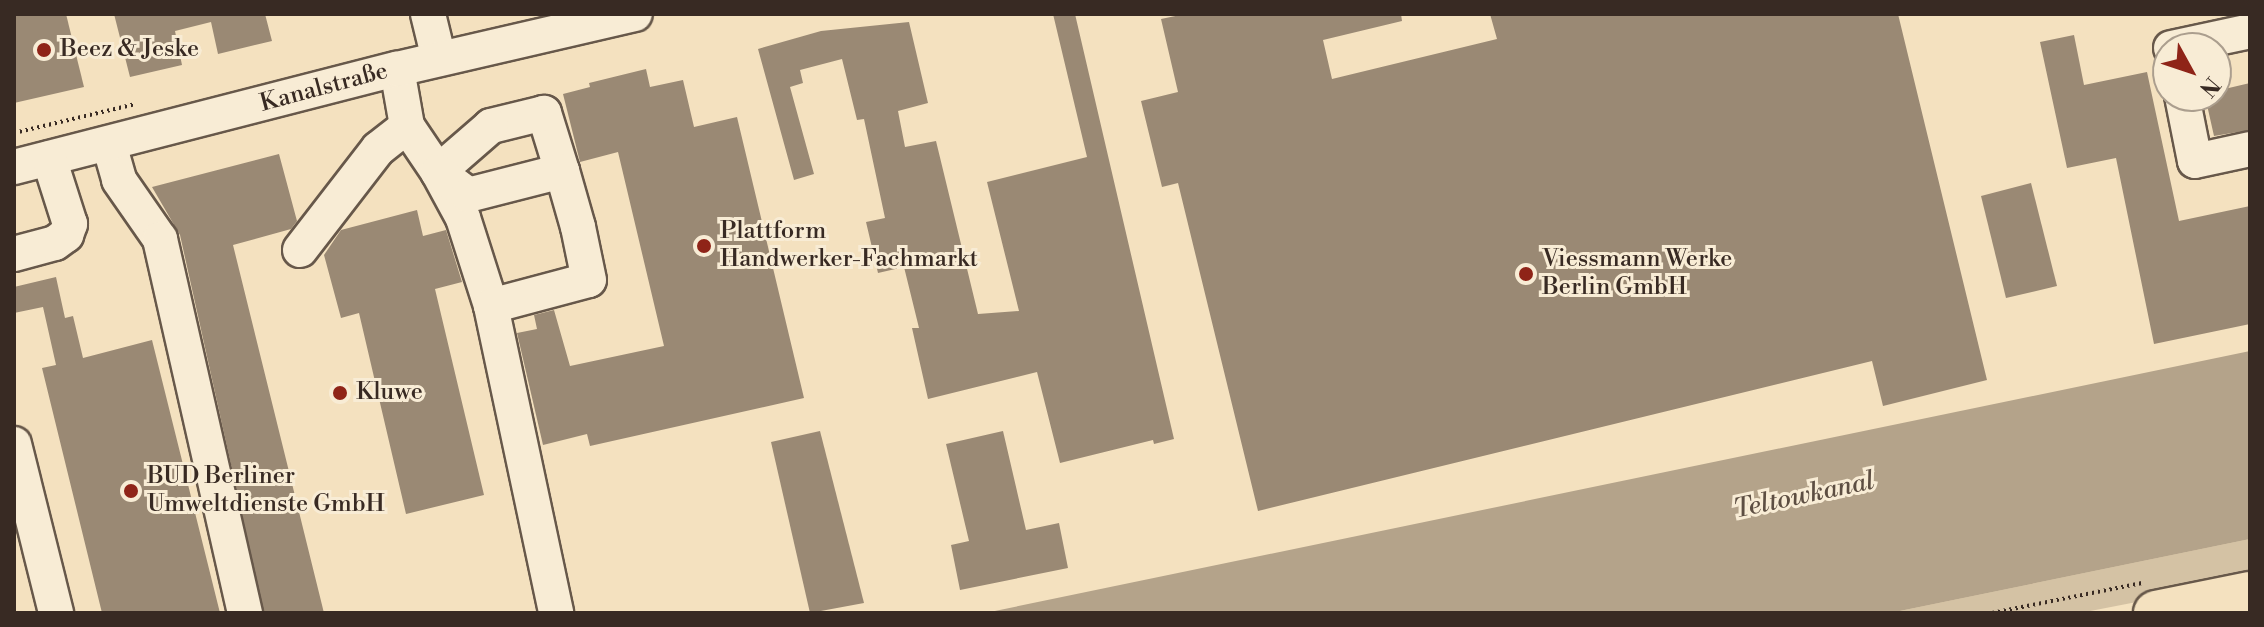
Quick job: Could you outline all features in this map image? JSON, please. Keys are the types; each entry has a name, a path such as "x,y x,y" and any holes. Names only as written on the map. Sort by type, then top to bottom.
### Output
{"highway":[{"path":"2150,598 2250,594"}],"street":[{"path":"428,14 439,59"},
{"name":"Kanalstraße","path":"14,167 397,69 635,14"},
{"path":"397,69 407,126 438,172 463,218 491,306 556,613"},
{"path":"2185,112 2195,161 2250,149"},
{"path":"438,172 491,126 544,113 589,280 491,306"},
{"path":"300,250 378,149 407,126"},
{"path":"109,144 119,180 160,239 245,613"},
{"path":"14,254 55,243 66,235 70,224 49,158"},
{"path":"438,172 468,195 562,171"},
{"path":"14,444 56,613"}],"path":[{"path":"1992,613 2150,598"}],"shaded area":[{"path":"2250,539 2250,580 2080,613 1890,613"}],"water":[{"name":"Teltowkanal","path":"2250,351 2250,539 1890,613 985,613"}],"building":[{"name":"Beez & Jeske","path":"14,14 66,14 84,87 14,103"},
{"path":"114,14 265,14 272,41 218,54 211,22 175,31 182,65 130,77"},
{"path":"1053,14 1075,14 1174,439 1154,444 1153,440 1060,463 1037,372 928,399 912,328 919,328 904,267 878,273 866,222 885,218 864,119 857,120 842,59 800,70 803,83 790,87 814,174 794,180 758,49 821,31 909,22 928,103 898,111 905,147 936,141 978,314 1019,311 987,182 1087,157"},
{"name":"Viessmann Werke Berlin GmbH","path":"1185,14 1401,14 1402,21 1323,40 1332,79 1497,39 1490,14 1898,14 1987,380 1883,406 1872,361 1258,511 1178,183 1162,187 1141,101 1178,92 1161,19"},
{"path":"2074,35 2084,85 2147,72 2152,112 2156,112 2179,221 2250,206 2250,324 2154,344 2116,158 2067,168 2040,42"},
{"name":"Plattform Handwerker-Fachmarkt","path":"646,69 650,87 683,80 694,127 737,117 804,398 590,446 587,434 543,445 517,333 537,329 534,315 554,310 570,366 664,346 618,152 580,162 563,94 590,87 589,83"},
{"path":"2250,83 2250,130 2214,136 2209,112 2232,112 2232,87"},
{"path":"279,154 297,221 291,229 233,245 324,613 264,613 180,235 152,187"},
{"path":"2031,183 2057,286 2006,298 1981,196"},
{"path":"417,210 423,236 446,230 462,282 435,289 484,495 406,514 359,313 341,318 324,255 341,230"},
{"name":"BUD Berliner Umweltdienste GmbH","path":"56,277 65,318 73,316 83,358 152,340 220,613 102,613 42,368 56,365 43,307 14,313 14,287"},
{"path":"820,431 864,603 810,613 771,442"},
{"path":"1003,431 1026,530 1059,523 1068,568 960,590 951,545 969,541 946,444"}],"place":[{"name":"Beez & Jeske","path":"44,50"},
{"name":"Plattform Handwerker-Fachmarkt","path":"704,246"},
{"name":"Viessmann Werke Berlin GmbH","path":"1526,274"},
{"name":"Kluwe","path":"340,393"},
{"name":"BUD Berliner Umweltdienste GmbH","path":"131,491"}]}
